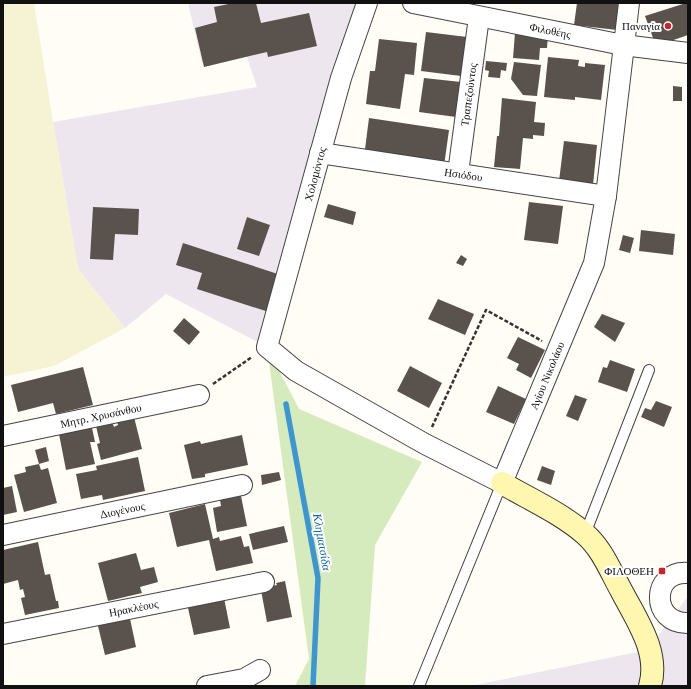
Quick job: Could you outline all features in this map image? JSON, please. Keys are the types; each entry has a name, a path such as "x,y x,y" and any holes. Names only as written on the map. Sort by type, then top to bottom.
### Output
{"street":[{"name":"Χολομόντος","path":"267,347 341,78 367,3"},
{"name":"Φιλοθέης","path":"413,3 623,45 688,53"},
{"name":"Αγίου Νικολάου","path":"502,483 594,263 606,196 629,3"},
{"name":"Τραπεζούντος","path":"458,173 479,17"},
{"name":"Ησιόδου","path":"320,153 606,196"},
{"path":"267,347 296,371 425,444 502,483 567,521 585,534 600,551 639,622 652,662 652,681 650,686"},
{"name":"Μητρ. Χρυσάνθου","path":"3,436 199,395"},
{"name":"Διογένους","path":"3,535 242,485"},
{"path":"688,573 683,572 668,579 660,592 661,608 666,615 681,623 688,623"},
{"name":"Ηρακλέους","path":"3,634 264,582"},
{"path":"639,622 661,608"},
{"path":"207,686 244,679 260,670"}],"lane":[{"path":"585,534 649,370"},
{"path":"419,686 502,483"}],"path":[{"path":"425,444 486,310 558,350"},
{"path":"199,395 267,347"}],"shaded area":[{"path":"3,3 34,3 78,269 125,328 54,366 3,377"},
{"path":"188,3 369,3 267,347 166,294 125,328 78,269 53,122 257,87 246,54 202,63"},
{"path":"688,596 688,686 470,686 648,650"}],"green space":[{"path":"267,347 299,409 422,462 375,545 365,686 295,686 309,659"}],"building":[{"path":"233,3 256,3 261,23 309,13 317,46 268,57 267,52 204,67 195,28 217,22 214,7"},
{"path":"577,3 620,3 617,30 574,25"},
{"name":"Παναγία","path":"688,3 688,35 656,46 645,16"},
{"path":"426,32 467,37 461,76 421,71"},
{"path":"515,33 548,35 547,48 540,48 539,60 513,58"},
{"path":"379,39 417,43 414,75 405,74 400,109 366,104 370,71 375,71"},
{"path":"548,57 579,60 578,66 585,67 585,63 605,65 601,100 575,97 575,100 544,97"},
{"path":"486,61 507,63 506,71 501,70 500,78 488,77 489,71 485,70"},
{"path":"514,62 541,65 537,96 523,95 511,79"},
{"path":"424,78 461,82 456,117 419,112"},
{"path":"673,86 682,87 682,101 673,101"},
{"path":"502,98 536,102 534,122 545,123 544,136 533,135 533,139 523,138 520,169 494,167 497,136 499,136"},
{"path":"369,118 449,130 444,166 364,157"},
{"path":"564,141 597,145 593,185 559,181"},
{"path":"529,202 563,206 558,244 524,240"},
{"path":"328,204 356,212 353,225 324,217"},
{"path":"93,207 139,209 138,235 115,234 113,260 90,259"},
{"path":"247,217 270,225 259,256 237,249"},
{"path":"641,230 675,234 673,255 639,251"},
{"path":"623,235 634,238 630,253 619,250"},
{"path":"183,243 284,276 272,313 197,289 202,273 176,265"},
{"path":"461,255 467,259 463,266 456,263"},
{"path":"438,299 474,314 465,335 428,319"},
{"path":"602,314 625,323 615,342 594,327"},
{"path":"184,318 200,332 189,345 173,331"},
{"path":"518,337 545,350 531,378 516,370 519,364 507,358"},
{"path":"610,360 635,369 627,392 598,382 603,367 607,368"},
{"path":"410,366 442,383 429,408 397,391"},
{"path":"83,367 93,405 56,414 53,403 18,412 11,385"},
{"path":"498,386 526,399 514,424 486,412"},
{"path":"575,395 587,399 578,421 566,416"},
{"path":"656,401 672,407 664,427 641,417 645,408 651,410"},
{"path":"134,417 142,449 101,460 97,444 100,443 96,426 112,422 114,427 118,425 117,422"},
{"path":"92,428 95,442 90,442 95,464 66,470 59,434"},
{"path":"242,435 248,465 205,474 205,477 192,479 184,445 200,441 201,444"},
{"path":"46,447 49,461 39,464 35,450"},
{"path":"138,457 145,491 103,500 102,495 81,499 76,474 97,470 96,466"},
{"path":"39,464 41,470 48,468 57,503 24,512 14,475 26,472 25,467"},
{"path":"542,466 555,471 551,485 537,480"},
{"path":"279,472 281,480 262,485 261,475"},
{"path":"12,486 17,512 3,515 3,488"},
{"path":"241,496 247,526 217,532 213,508 221,506 220,500"},
{"path":"205,504 213,539 219,537 220,541 241,536 244,547 249,546 253,563 216,571 209,540 177,547 169,513"},
{"path":"284,526 288,542 253,550 249,534"},
{"path":"38,542 45,575 50,574 59,608 25,615 21,598 25,597 23,589 20,590 18,580 3,584 3,550"},
{"path":"136,553 141,570 154,567 158,582 140,587 142,593 108,601 98,563"},
{"path":"285,581 292,617 267,622 260,585 267,587 277,585 276,583"},
{"path":"224,598 230,628 194,635 188,608 199,605 198,603"},
{"path":"129,614 136,647 105,655 97,622"}],"waterway":[{"name":"Κληματσίδα","path":"286,404 318,578 313,686"}],"place":[{"name":"Παναγία","path":"668,26"},
{"name":"ΦΙΛΟΘΕΗ","path":"662,571"}]}
